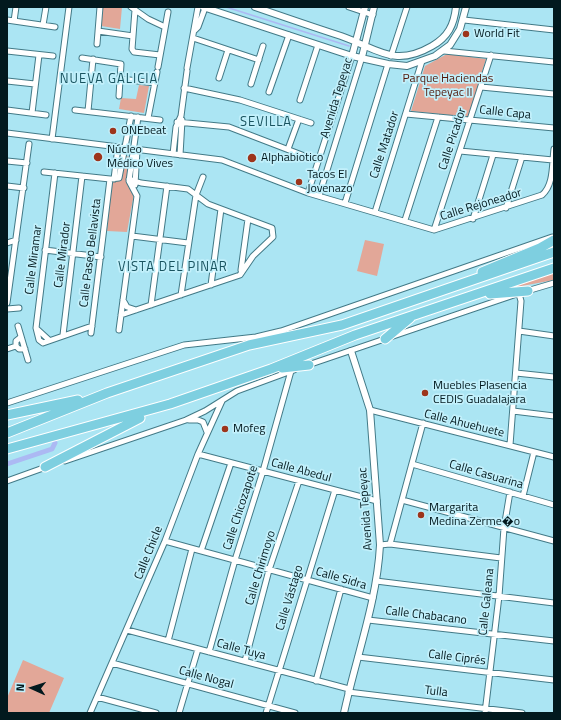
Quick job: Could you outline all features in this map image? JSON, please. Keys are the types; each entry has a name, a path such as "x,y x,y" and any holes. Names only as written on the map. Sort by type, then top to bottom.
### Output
{"highway":[{"path":"467,283 484,270 540,248 554,240"},
{"path":"7,433 107,393 249,345 342,325 554,252"},
{"path":"7,449 170,404 271,369 355,335 554,268"},
{"path":"475,295 524,292"},
{"path":"385,339 416,314"},
{"path":"271,369 309,365"},
{"path":"7,415 107,393"},
{"path":"45,468 131,421 170,404"}],"street":[{"path":"14,21 16,7"},
{"path":"43,25 46,7"},
{"path":"52,139 69,7"},
{"path":"97,44 100,7"},
{"path":"173,154 180,123 184,88 198,7"},
{"path":"194,30 198,27 204,7 352,56 388,64 407,66 444,51 456,37 464,20 466,7"},
{"path":"255,7 357,42 365,47 391,56 402,57 417,55 440,42 451,29 456,7"},
{"path":"349,7 365,10 373,15"},
{"name":"Avenida Tepeyac","path":"319,196 365,47 374,7"},
{"path":"391,56 407,7"},
{"path":"160,55 134,52 132,46 133,9 165,27"},
{"name":"Avenida Tepeyac","path":"308,193 357,42 365,10"},
{"path":"148,118 168,12"},
{"path":"7,20 55,26"},
{"path":"464,20 554,30"},
{"path":"98,31 132,36"},
{"path":"269,92 289,35"},
{"path":"193,38 259,60"},
{"path":"300,100 318,45"},
{"path":"251,84 263,46"},
{"path":"219,78 228,50"},
{"path":"7,51 53,56"},
{"path":"444,51 554,62"},
{"path":"32,113 39,54"},
{"name":"Calle Picador","path":"434,230 491,55"},
{"path":"82,58 121,64 119,96"},
{"path":"88,112 93,59"},
{"name":"Calle Matador","path":"374,212 422,61"},
{"path":"345,203 388,64"},
{"path":"7,80 35,84"},
{"path":"121,80 155,83"},
{"path":"481,87 554,94"},
{"path":"184,88 240,100 311,123"},
{"path":"7,110 46,115"},
{"path":"75,110 160,120"},
{"name":"Calle Capa","path":"406,114 554,128"},
{"path":"124,148 131,116"},
{"path":"134,189 135,149 138,117"},
{"path":"405,220 438,117"},
{"path":"288,149 299,119"},
{"path":"180,123 229,127 302,155"},
{"path":"180,123 180,155"},
{"name":"Calle Rejoneador","path":"7,134 222,160 308,193 405,220 434,230 537,198 546,191 550,182 554,149"},
{"path":"7,303 9,276 24,188 29,144"},
{"name":"Calle Paseo Bellavista","path":"91,333 112,179 118,147"},
{"name":"Calle Paseo Bellavista","path":"112,179 119,178 124,148"},
{"path":"119,330 137,196 130,184 129,179 135,149"},
{"path":"460,152 552,160"},
{"path":"473,219 493,155"},
{"path":"506,208 522,157"},
{"path":"7,161 27,163"},
{"path":"44,172 112,179"},
{"name":"Calle Miramar","path":"55,173 36,328 48,341 63,335"},
{"name":"Calle Mirador","path":"63,335 82,176"},
{"path":"181,295 196,195 203,178"},
{"path":"121,316 240,275 253,256 272,239 273,229 208,204 188,188 135,182 129,179"},
{"path":"7,186 24,188"},
{"path":"151,305 167,186"},
{"path":"211,285 221,209"},
{"path":"240,275 248,219"},
{"path":"132,236 188,243"},
{"path":"7,403 184,345 256,336 281,331 554,237"},
{"path":"7,243 16,240"},
{"path":"45,250 101,257"},
{"path":"7,481 186,420 237,391 291,371 554,283"},
{"path":"510,446 519,331 524,292"},
{"path":"123,299 127,307 136,310"},
{"path":"7,309 19,308"},
{"path":"18,326 28,360"},
{"path":"63,335 92,326"},
{"path":"519,331 554,336"},
{"path":"16,346 16,341 21,338"},
{"path":"7,349 16,346"},
{"path":"16,346 19,349 25,349"},
{"name":"Avenida Tepeyac","path":"344,713 373,598 380,545 370,410 351,351"},
{"name":"Calle Chicozapote","path":"209,652 291,371"},
{"path":"516,373 554,377"},
{"name":"Calle Chicle","path":"90,713 165,541 198,454 222,400"},
{"name":"Calle Ahuehuete","path":"370,410 554,457"},
{"path":"513,411 554,416"},
{"path":"186,420 196,419 203,422 206,426 207,434"},
{"path":"390,544 423,423"},
{"path":"523,496 534,452"},
{"name":"Calle Abedul","path":"198,454 377,501"},
{"path":"201,551 231,463"},
{"name":"Calle Casuarina","path":"412,464 554,505"},
{"name":"Calle Chirimoyo","path":"245,661 269,570 299,481"},
{"name":"Calle Vástago","path":"266,713 278,670 335,490"},
{"name":"Calle Galeana","path":"485,711 499,596 504,528 510,492"},
{"path":"402,500 554,541"},
{"name":"Calle Sidra","path":"165,541 373,598"},
{"path":"380,545 390,544 501,558"},
{"path":"168,641 192,549"},
{"name":"Calle Sidra","path":"376,581 554,603"},
{"path":"316,681 341,589"},
{"name":"Calle Chabacano","path":"368,620 554,641"},
{"name":"Calle Tuya","path":"127,630 278,670 349,691"},
{"path":"179,713 198,649"},
{"name":"Calle Ciprés","path":"358,657 554,680"},
{"name":"Calle Nogal","path":"112,663 295,713"},
{"name":"Tulla","path":"349,691 485,711 522,713"},
{"path":"98,697 156,713"}],"green space":[{"path":"103,7 122,7 120,29 101,26"},
{"name":"Parque Haciendas Tepeyac II","path":"447,54 486,59 468,117 411,111 425,66"},
{"path":"139,85 149,86 144,113 119,109 121,98 136,99"},
{"path":"124,156 131,157 126,180 134,194 127,232 107,231 112,180 117,179"},
{"path":"365,240 384,244 377,276 357,271"},
{"path":"554,272 554,280 495,291"},
{"path":"23,660 64,678 49,713 7,713 7,698"}],"waterway":[{"path":"226,7 349,46"},
{"path":"7,464 52,449 55,443"}],"place":[{"name":"World Fit","path":"466,34"},
{"name":"ONEbeat","path":"113,131"},
{"name":"Núcleo Médico Vives","path":"98,157"},
{"name":"Alphabiotico","path":"252,158"},
{"name":"Tacos El Jovenazo","path":"299,182"},
{"name":"Muebles Plasencia CEDIS Guadalajara","path":"425,393"},
{"name":"Mofeg","path":"225,429"},
{"name":"Margarita Medina Zerme�o","path":"421,515"}],"district":[{"name":"NUEVA GALICIA","path":"109,80"},
{"name":"SEVILLA","path":"266,123"},
{"name":"VISTA DEL PINAR","path":"173,268"}]}
